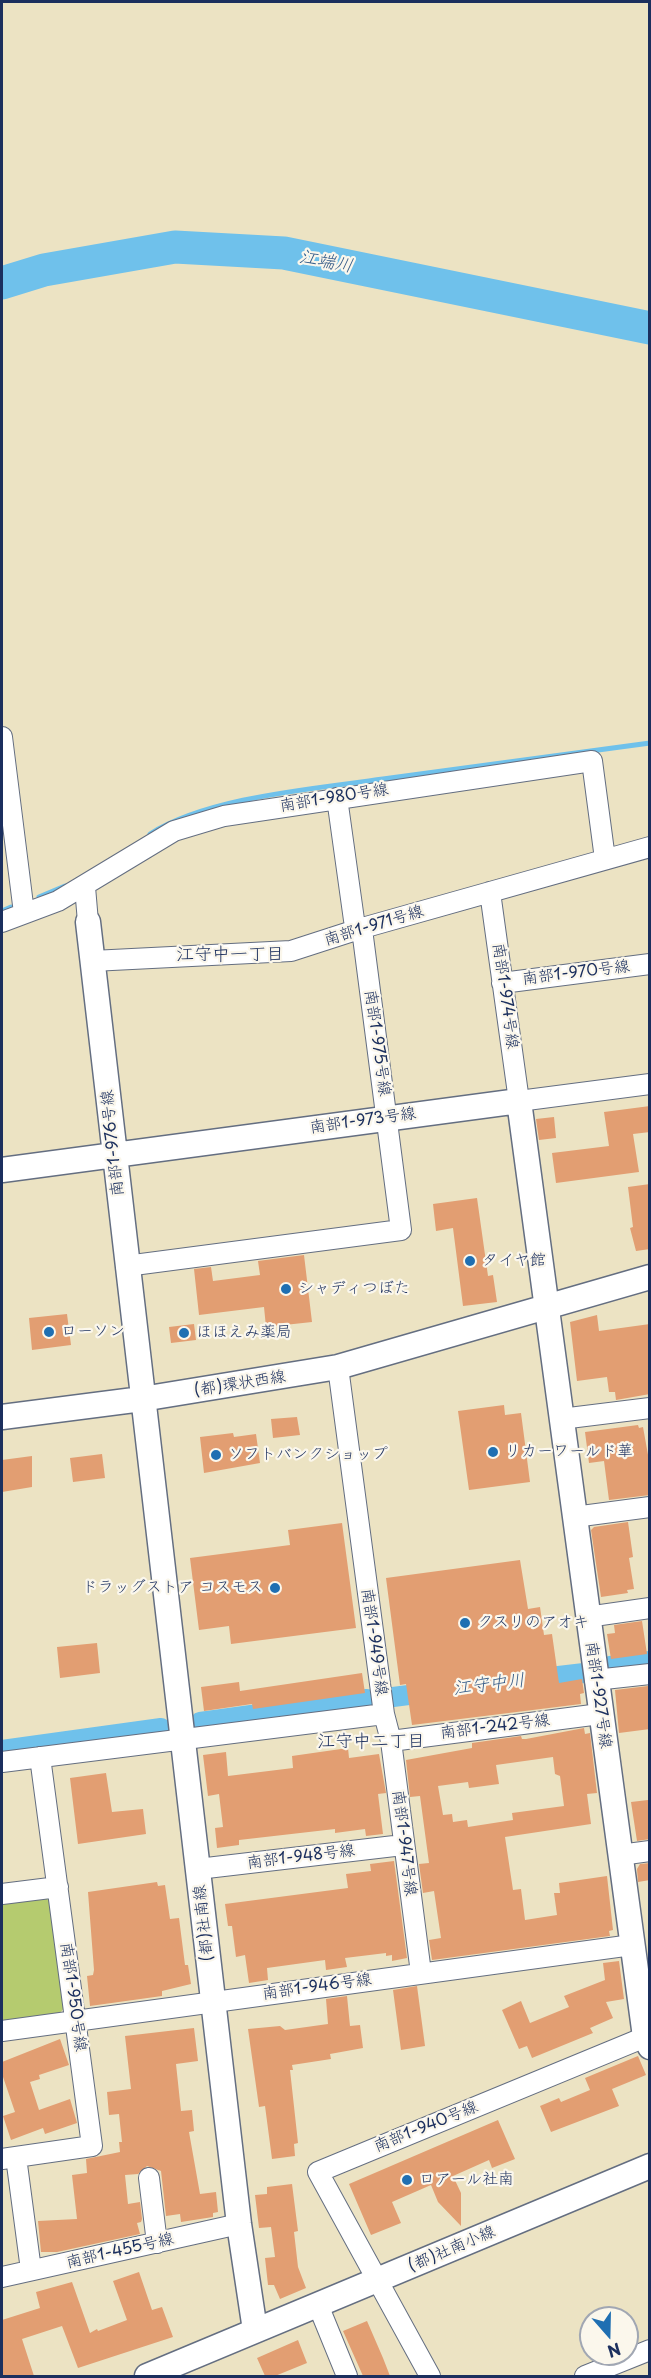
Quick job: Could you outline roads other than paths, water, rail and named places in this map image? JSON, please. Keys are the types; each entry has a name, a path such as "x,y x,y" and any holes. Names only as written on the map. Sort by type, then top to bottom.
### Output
{"street":[{"path":"2,737 4,770 24,913"},
{"name":"南部1-980号線","path":"2,922 58,901 85,887 174,831 224,816 592,761 605,860"},
{"name":"南部1-975号線","path":"126,1266 401,1230 363,937 354,920 337,798"},
{"name":"南部1-971号線","path":"92,961 291,951 359,929 650,847"},
{"name":"南部1-976号線","path":"85,887 142,1399"},
{"name":"南部1-974号線","path":"490,892 519,1101"},
{"name":"南部1-970号線","path":"502,983 650,964"},
{"path":"546,1307 519,1101 650,1084"},
{"name":"南部1-973号線","path":"2,1170 519,1101"},
{"name":"(都)環状西線","path":"2,1417 142,1399 338,1367 650,1277"},
{"name":"南部1-927号線","path":"546,1307 595,1680 632,1945 648,2039"},
{"name":"南部1-949号線","path":"2,1762 384,1714 338,1367"},
{"name":"(都)社南線","path":"142,1399 239,2224 255,2330"},
{"path":"561,1419 650,1408"},
{"path":"574,1517 650,1507"},
{"path":"587,1617 650,1608"},
{"path":"595,1680 650,1674"},
{"name":"南部1-947号線","path":"384,1714 391,1741 421,1973"},
{"name":"南部1-242号線","path":"391,1741 600,1714"},
{"name":"南部1-950号線","path":"9,2158 92,2146 40,1757"},
{"name":"南部1-948号線","path":"198,1869 403,1845"},
{"path":"620,1855 650,1851"},
{"path":"2,1894 58,1887"},
{"name":"南部1-946号線","path":"2,2031 632,1945"},
{"name":"南部1-940号線","path":"377,2281 318,2172 648,2039"},
{"path":"9,2158 31,2271"},
{"name":"(都)社南小線","path":"255,2330 650,2166"},
{"path":"148,2178 157,2243"},
{"name":"南部1-455号線","path":"2,2277 239,2224"},
{"path":"377,2281 430,2376"},
{"path":"318,2305 347,2376"},
{"path":"147,2376 255,2330"},
{"path":"585,2376 650,2350"}],"waterway":[{"name":"江端川","path":"2,283 44,270 175,247 284,253 650,328"},
{"path":"150,834 174,821 201,811 262,796 650,743"},
{"path":"39,897 65,886"},
{"path":"2,911 11,907"},
{"name":"江守中川","path":"610,1666 650,1661"},
{"name":"江守中川","path":"533,1679 584,1673"},
{"name":"江守中川","path":"393,1697 432,1692"},
{"name":"江守中川","path":"200,1722 367,1699"},
{"name":"江守中川","path":"2,1750 161,1728"}],"place":[{"name":"タイヤ館","path":"470,1261"},
{"name":"シャディつぼた","path":"286,1289"},
{"name":"ローソン","path":"49,1332"},
{"name":"ほほえみ薬局","path":"184,1333"},
{"name":"リカーワールド華","path":"493,1452"},
{"name":"ソフトバンクショップ","path":"216,1455"},
{"name":"ドラッグストア コスモス","path":"275,1588"},
{"name":"クスリのアオキ","path":"465,1623"},
{"name":"ロアール社南","path":"407,2180"}],"district":[{"name":"江守中一丁目","path":"230,955"},
{"name":"江守中二丁目","path":"371,1742"}]}
